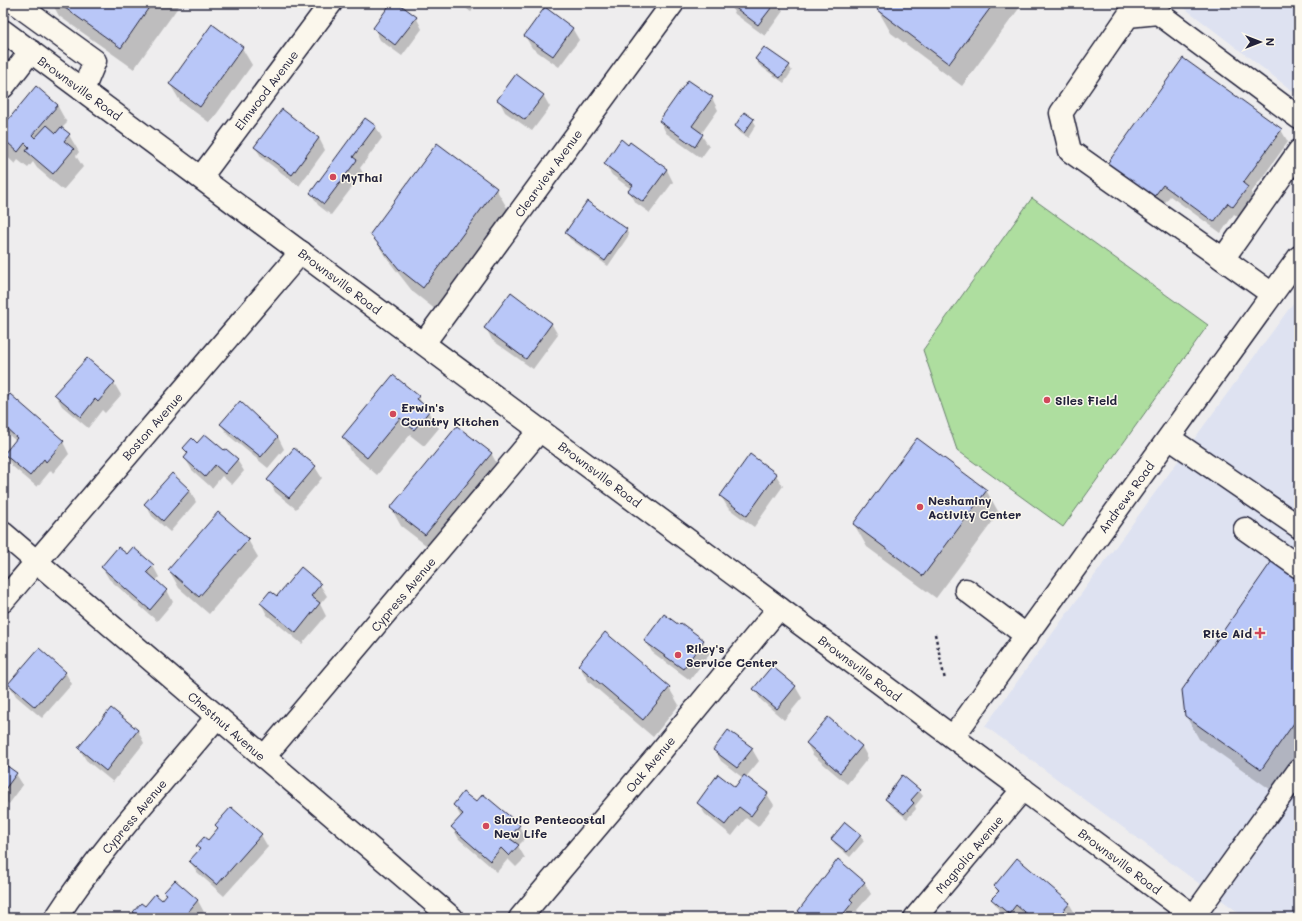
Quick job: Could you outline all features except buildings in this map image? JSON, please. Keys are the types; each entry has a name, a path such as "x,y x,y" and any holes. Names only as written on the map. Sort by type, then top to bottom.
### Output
{"street":[{"path":"15,3 95,61 83,90"},
{"name":"Elmwood Avenue","path":"201,177 330,3"},
{"name":"Clearview Avenue","path":"424,344 673,3"},
{"path":"1272,294 1070,151 1061,113 1128,16 1158,13 1299,118"},
{"name":"Brownsville Road","path":"3,31 1195,917"},
{"path":"3,87 31,51"},
{"path":"1223,259 1299,151"},
{"name":"Boston Avenue","path":"3,601 301,252"},
{"name":"Andrews Road","path":"953,737 1299,257"},
{"name":"Cypress Avenue","path":"264,757 540,430"},
{"path":"1169,438 1299,528"},
{"path":"1245,529 1299,567"},
{"name":"Chestnut Avenue","path":"3,533 452,918"},
{"path":"966,590 1027,636"},
{"name":"Oak Avenue","path":"520,918 657,756 779,608"},
{"name":"Cypress Avenue","path":"56,918 78,884 102,853 217,717"},
{"path":"1195,917 1299,772"},
{"name":"Magnolia Avenue","path":"915,918 1023,789"}],"path":[{"path":"935,634 945,680"}],"shaded area":[{"path":"1178,3 1299,3 1299,96"},
{"path":"1299,295 1299,918 1246,918 985,726"}],"green space":[{"name":"Siles Field","path":"1032,198 1208,325 1063,527 957,450 923,350"}],"place":[{"name":"MyThai","path":"333,177"},
{"name":"Siles Field","path":"1047,400"},
{"name":"Erwin's Country Kitchen","path":"393,414"},
{"name":"Neshaminy Activity Center","path":"920,507"},
{"name":"Rite Aid","path":"1260,633"},
{"name":"Riley's Service Center","path":"678,655"},
{"name":"Slavic Pentecostal New Life","path":"486,826"}]}
